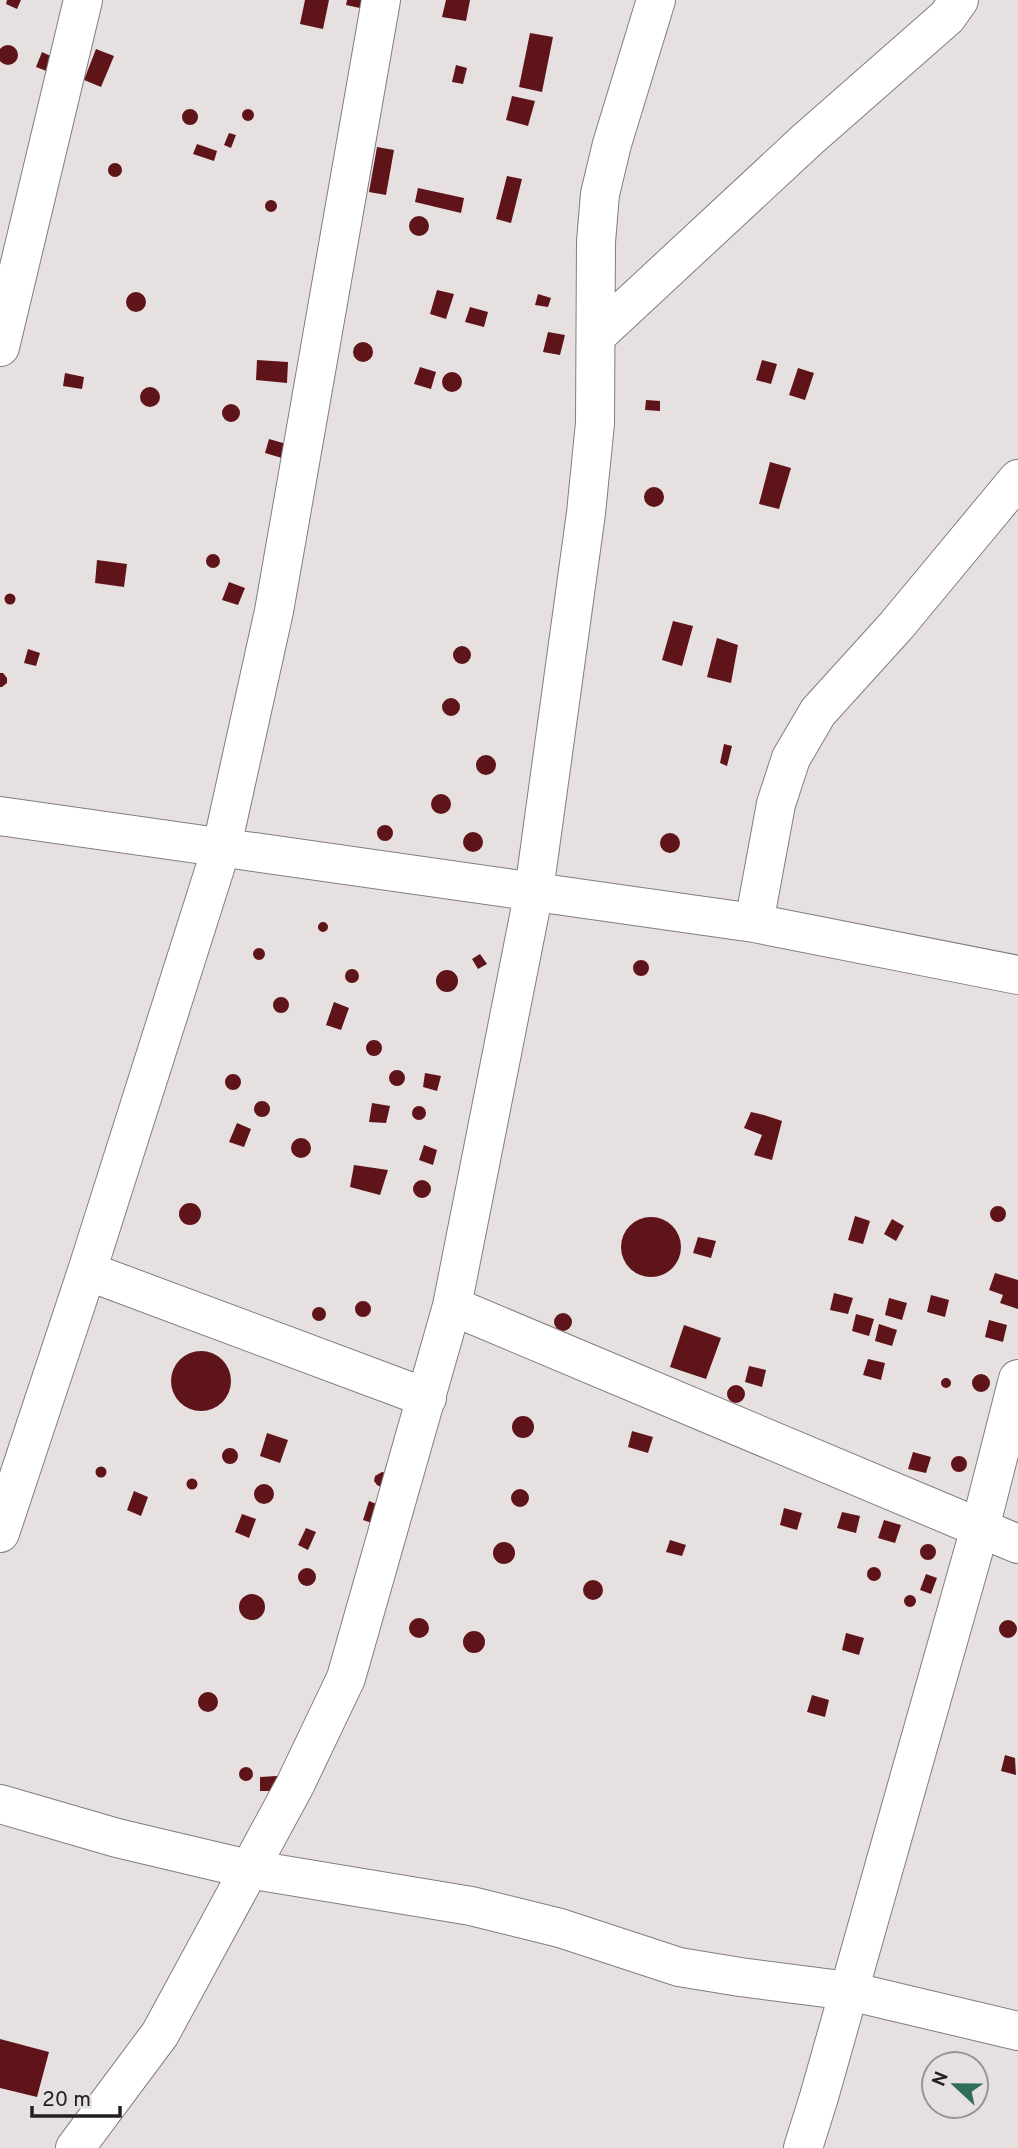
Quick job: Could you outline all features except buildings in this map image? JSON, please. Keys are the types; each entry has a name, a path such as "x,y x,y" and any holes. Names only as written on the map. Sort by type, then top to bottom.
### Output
{"street":[{"path":"0,347 83,0"},
{"path":"0,1533 87,1271 222,846 274,611 381,0"},
{"path":"75,2148 160,2034 295,1785 346,1678 452,1306 534,891 586,513 596,423 596,242 600,194 612,144 656,0"},
{"path":"596,336 808,139 947,17 959,0"},
{"path":"754,923 776,804 791,758 818,712 904,617 1018,479"},
{"path":"0,816 754,923 1018,975"},
{"path":"87,1271 427,1398"},
{"path":"452,1306 1018,1544"},
{"path":"803,2148 980,1528 1018,1380"},
{"path":"0,1804 117,1838 248,1869 471,1906 560,1928 679,1967 849,1991 1018,2031"}]}
